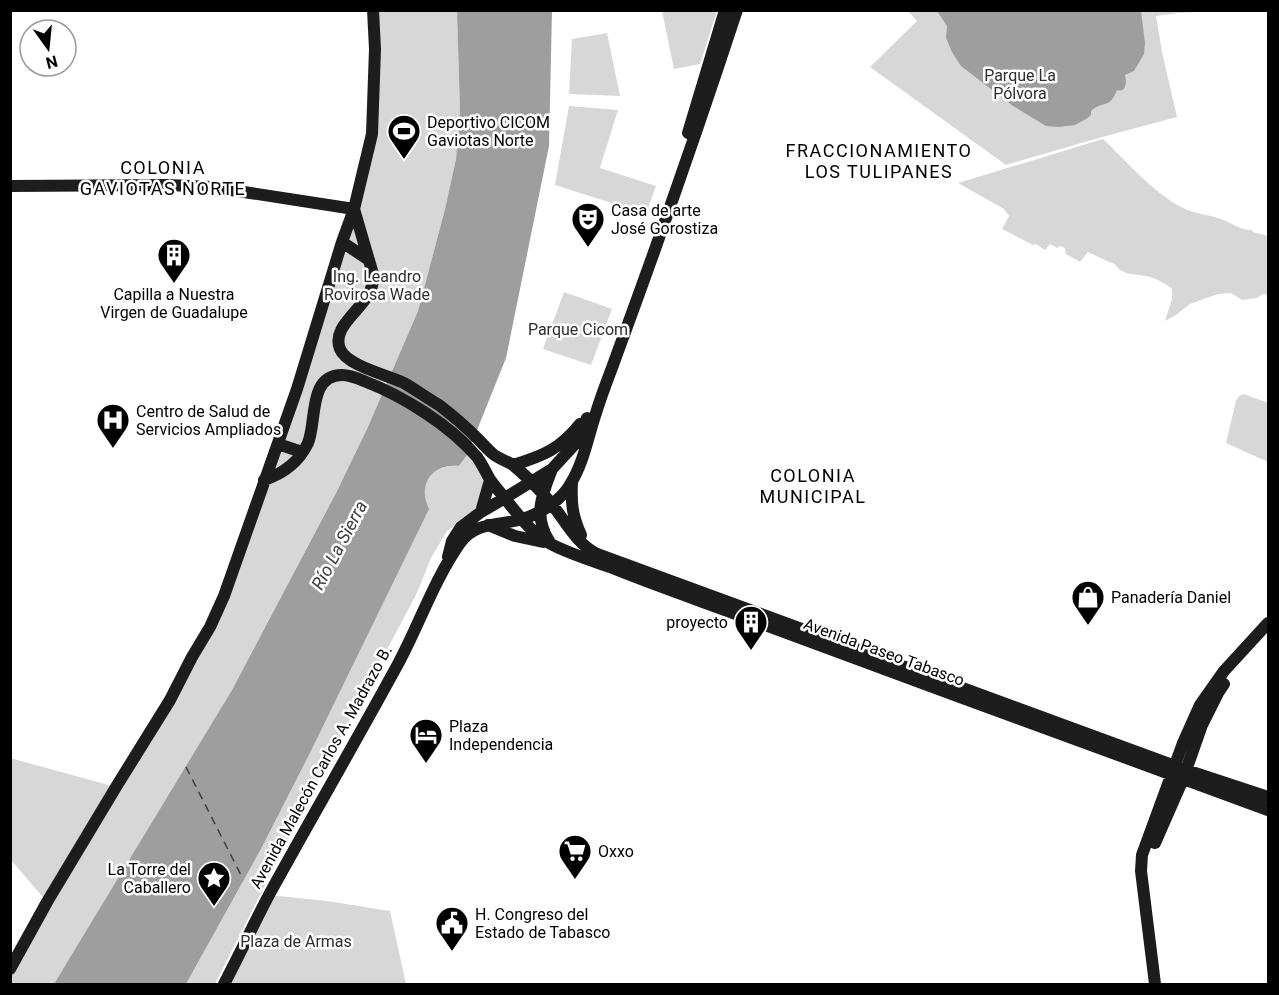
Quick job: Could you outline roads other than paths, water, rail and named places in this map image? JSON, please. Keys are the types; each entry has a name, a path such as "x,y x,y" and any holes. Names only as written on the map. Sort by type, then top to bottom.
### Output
{"main road":[{"path":"10,969 47,902 170,700 210,627 228,586 297,389 354,209 372,134 375,49 373,10"},
{"path":"551,544 543,530 540,512 543,494 552,469 576,443 588,417 690,127 725,10"},
{"path":"588,549 572,512 572,482 737,10"},
{"path":"10,186 212,187 354,209"},
{"path":"354,209 369,260"},
{"path":"342,242 369,260"},
{"name":"Avenida Paseo Tabasco","path":"369,260 374,282 372,288 343,327 338,340 339,347 346,357 404,383 459,421 493,454 513,465 532,482 552,503 578,541 588,549 1179,772 1269,810"},
{"name":"Avenida Paseo Tabasco","path":"302,452 308,443 317,394 321,385 324,381 336,376 353,377 384,389 412,405 454,435 474,454 490,480 534,533 551,544 637,578 1179,772 1269,797"},
{"path":"513,465 542,456 563,442 580,424 596,393"},
{"path":"264,480 277,476 302,452 278,444"},
{"name":"Avenida Malecón Carlos A. Madrazo B.","path":"447,564 450,547 461,527 481,512 552,469"},
{"path":"481,512 490,480"},
{"name":"Avenida Malecón Carlos A. Madrazo B.","path":"226,982 269,895 399,661 431,594 461,542 478,528 522,519 540,512 565,492 572,482"},
{"path":"487,525 515,536 551,544"},
{"path":"1162,984 1148,863 1179,772 1188,729 1206,696 1235,658 1269,623"},
{"path":"1155,984 1141,863 1145,847 1218,693 1237,667 1269,633"}],"water":[{"name":"Río La Sierra","path":"457,11 552,11 549,146 506,358 467,455 459,466 441,468 429,477 425,492 429,509 261,849 186,984 54,984 232,690 336,493 367,429 418,311 456,159 460,111"},
{"path":"937,11 1141,11 1144,54 1134,71 1125,75 1124,88 1117,90 1108,103 1095,108 1091,111 1091,115 1075,125 1046,126 1013,106 961,66 946,38 947,26"}],"place":[{"name":"Deportivo CICOM Gaviotas Norte","path":"404,160"},
{"name":"Casa de arte José Gorostiza","path":"588,248"},
{"name":"Capilla a Nuestra Virgen de Guadalupe","path":"174,284"},
{"name":"Centro de Salud de Servicios Ampliados","path":"113,449"},
{"name":"Panadería Daniel","path":"1088,626"},
{"name":"proyecto","path":"751,651"},
{"name":"Plaza Independencia","path":"426,764"},
{"name":"Oxxo","path":"575,880"},
{"name":"La Torre del Caballero","path":"214,907"},
{"name":"H. Congreso del Estado de Tabasco","path":"452,952"}],"district":[{"name":"FRACCIONAMIENTO LOS TULIPANES","path":"879,160"},
{"name":"COLONIA GAVIOTAS NORTE","path":"163,177"},
{"name":"COLONIA MUNICIPAL","path":"813,485"}],"park label":[{"name":"Parque La Pólvora","path":"1020,84"},
{"name":"Ing. Leandro Rovirosa Wade","path":"377,285"},
{"name":"Parque Cicom","path":"578,329"},
{"name":"Plaza de Armas","path":"296,941"}]}
